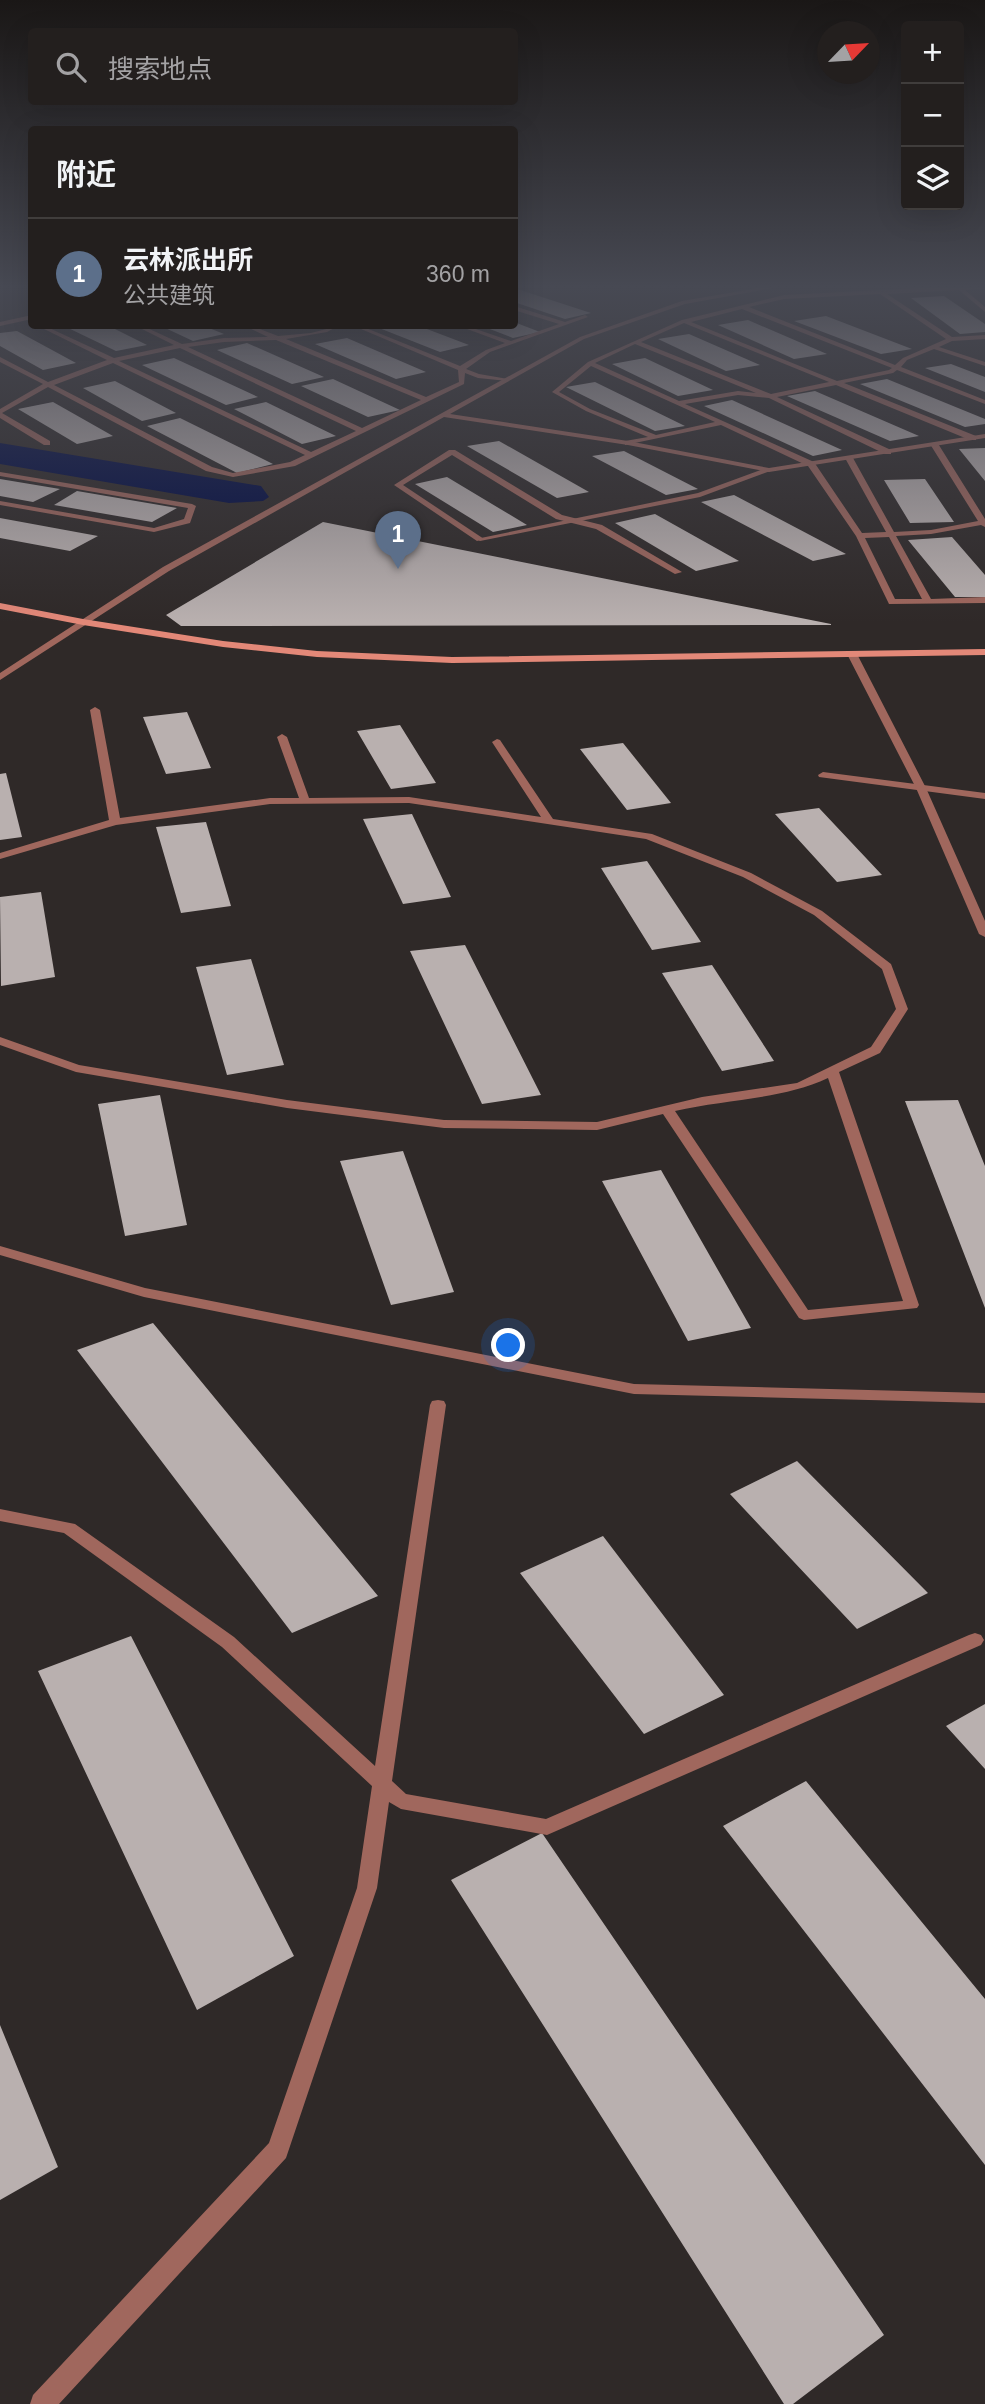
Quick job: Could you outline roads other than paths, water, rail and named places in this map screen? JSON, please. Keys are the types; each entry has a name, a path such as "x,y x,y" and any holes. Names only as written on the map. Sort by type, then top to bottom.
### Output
{"street":[{"path":"24,398 0,413 47,443"},
{"path":"78,398 209,468 233,475 292,464 431,398"},
{"path":"193,398 311,455"},
{"path":"295,398 363,430"},
{"path":"423,398 427,400"},
{"path":"0,677 166,569 473,398"},
{"path":"566,398 588,410 655,437"},
{"path":"667,398 811,464 860,536 892,602 985,600"},
{"path":"678,403 707,398"},
{"path":"775,398 888,452"},
{"path":"876,398 973,438"},
{"path":"443,415 628,443 769,470"},
{"path":"628,443 722,424"},
{"path":"678,572 599,527 575,521 559,517 452,452 398,485 480,539 575,521 700,495 769,470 985,436"},
{"path":"860,536 932,532 985,523 934,444"},
{"path":"849,458 928,601"},
{"path":"0,474 192,506 187,521 154,530 0,503"},
{"path":"0,606 223,644 317,654 439,660 985,652"},
{"path":"852,654 920,788 985,934"},
{"path":"95,710 115,822"},
{"path":"282,737 305,801"},
{"path":"497,742 548,819"},
{"path":"823,775 985,796"},
{"path":"0,856 115,822 270,801 409,800 548,819 648,836 747,875 818,913 887,967 902,1009 876,1050 800,1086 597,1125 444,1124 287,1104 76,1068 0,1041"},
{"path":"667,1110 804,1315 912,1305 832,1070"},
{"path":"0,1250 144,1292 634,1389 985,1398"},
{"path":"42,2404 278,2150 367,1888 438,1405"},
{"path":"0,1515 69,1528 228,1642 401,1801 547,1827 975,1640"}],"place":[{"name":"云林派出所","path":"398,569"}]}
